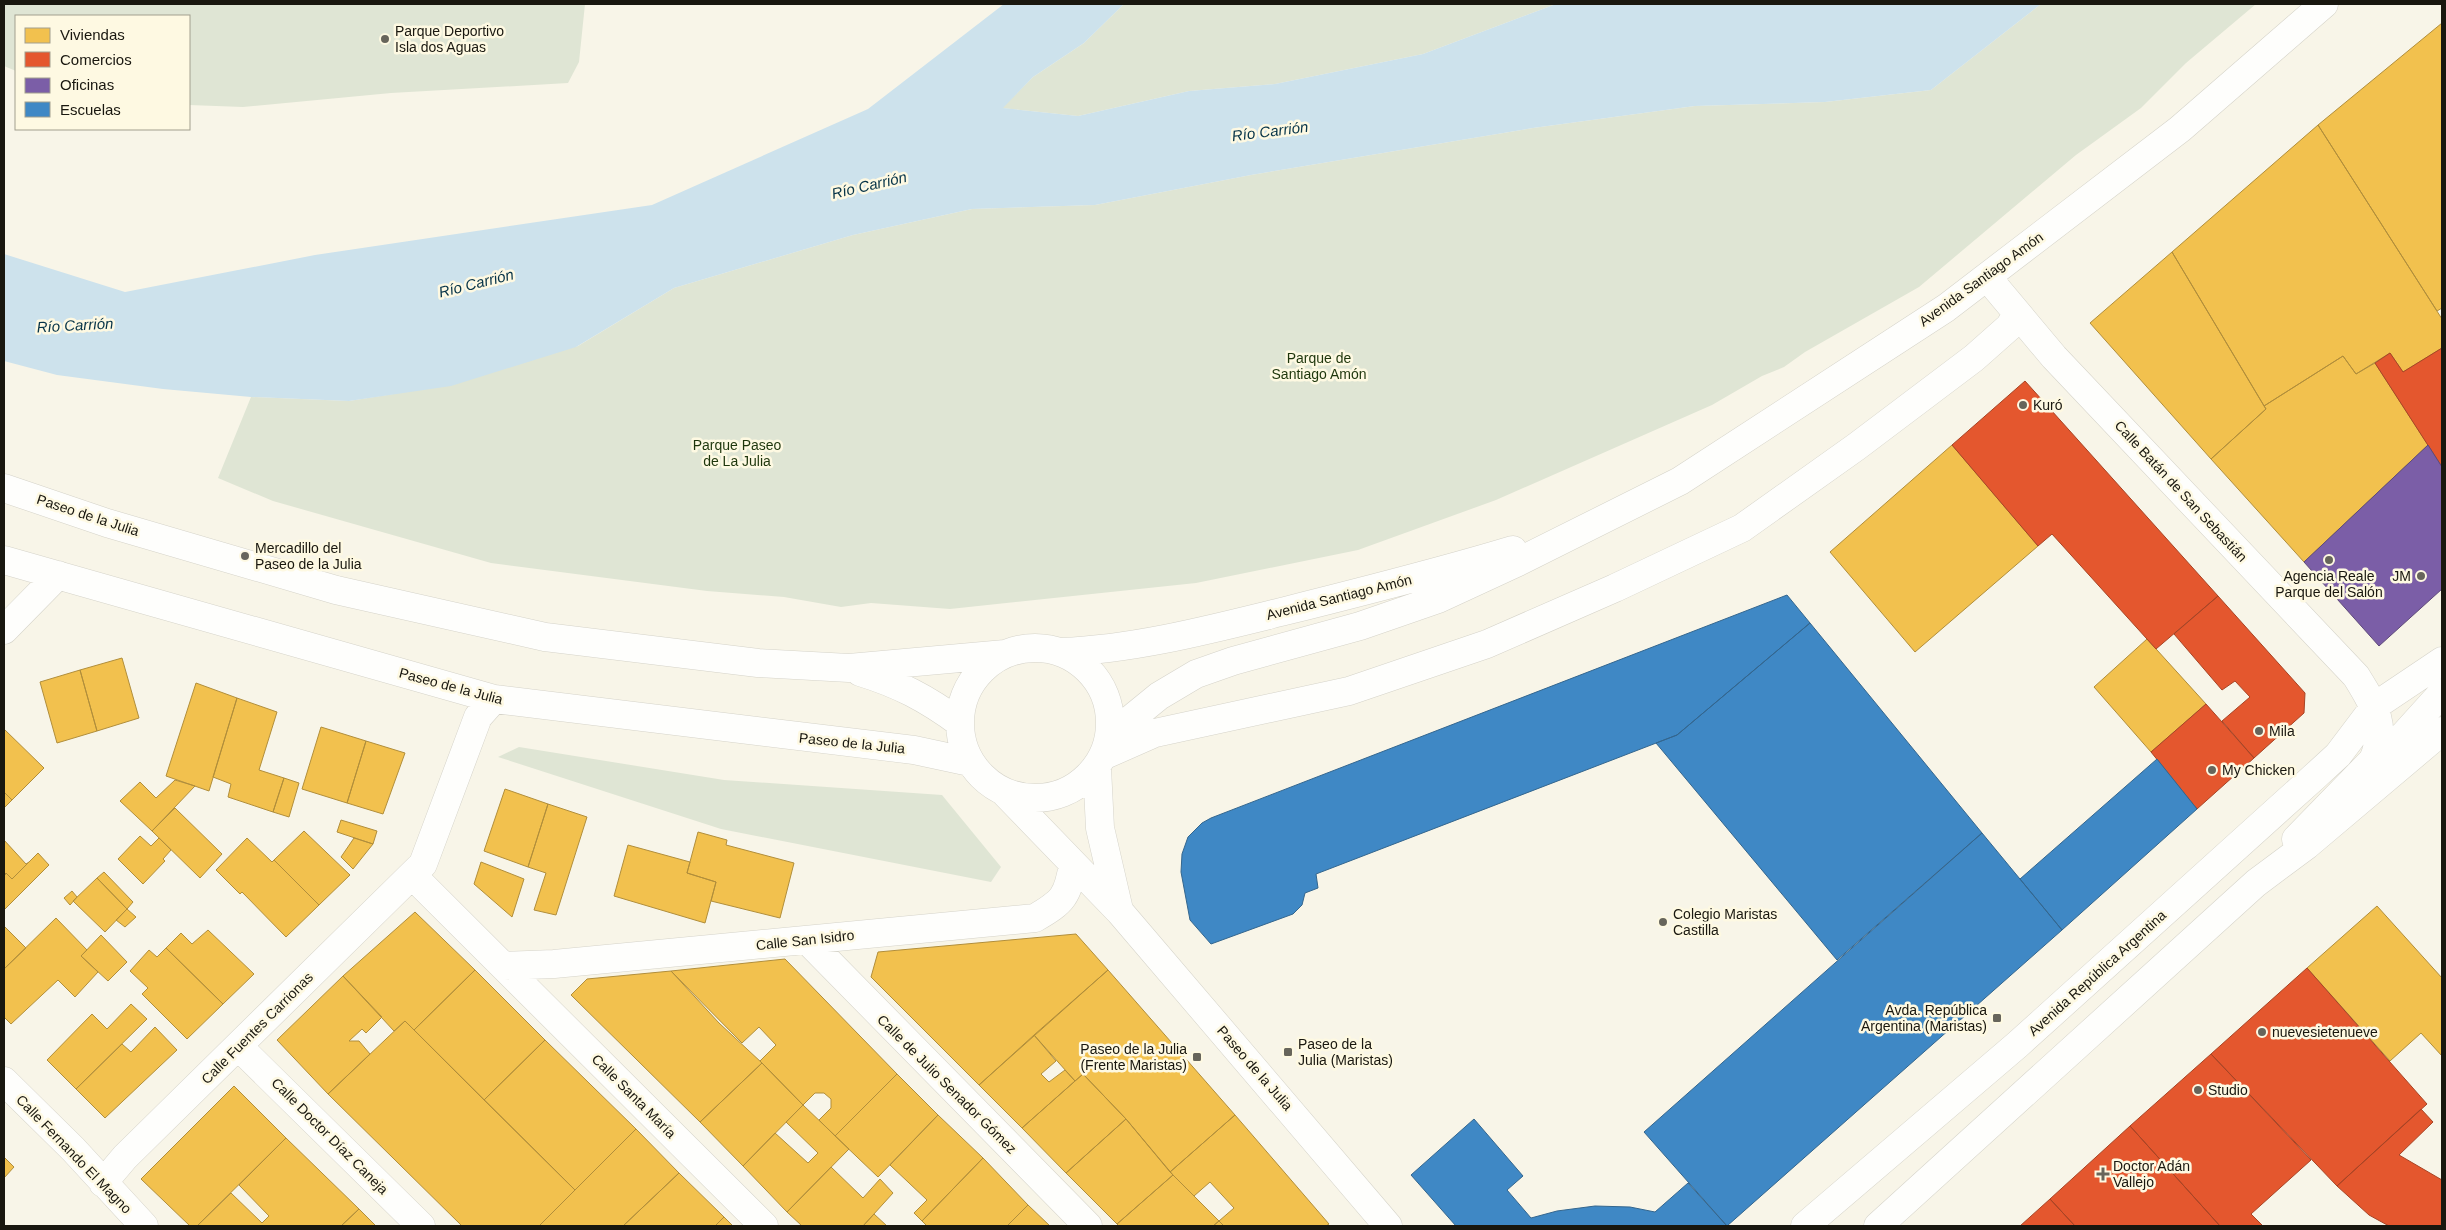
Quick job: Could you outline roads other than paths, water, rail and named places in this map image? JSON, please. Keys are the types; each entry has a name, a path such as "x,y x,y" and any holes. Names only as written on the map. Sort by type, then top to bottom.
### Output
{"street":[{"name":"Avenida Santiago Amón","path":"1104,753 1160,696 1196,674 1232,661 1360,626 1438,599 1518,562 1687,476 1946,308 2180,129 2324,4"},
{"name":"Calle Batán de San Sebastián","path":"1987,276 2017,315 2356,676 2375,706"},
{"path":"1104,753 1155,733 1349,691 1486,644 1615,588 1742,528 1856,447 1974,358 2009,327 2017,315"},
{"name":"Paseo de la Julia","path":"4,488 107,523 336,590 545,637 758,663 848,668 1005,654"},
{"name":"Avenida Santiago Amón","path":"1061,652 1102,650 1226,626 1341,597 1511,550 1610,515"},
{"name":"Paseo de la Julia","path":"4,560 494,699 914,750 970,762"},
{"path":"4,630 58,575"},
{"path":"1023,648 1042,648 1061,652 1084,665 1101,685 1110,710 1104,753 1078,786 1055,797 1030,799 1004,793 985,780 970,762 962,743 960,723 963,701 972,682 986,666 1005,654 1023,648"},
{"name":"Avenida República Argentina","path":"1804,1226 2017,1045 2314,777 2338,755 2375,706 2442,661"},
{"name":"Paseo de la Julia","path":"848,668 894,682 930,702 960,723"},
{"path":"1878,1226 2256,883 2373,760 2404,735 2442,693"},
{"name":"Calle Fuentes Carrionas","path":"102,1183 125,1157 422,864 478,717 494,699"},
{"path":"2373,760 2380,745 2380,728 2375,706"},
{"path":"2256,883 2307,845 2442,731"},
{"name":"Paseo de la Julia","path":"1104,753 1100,828 1120,912"},
{"name":"Paseo de la Julia","path":"1004,793 1120,912 1388,1226"},
{"name":"Calle San Isidro","path":"504,966 554,964 1035,918 1057,906 1070,886 1073,864"},
{"name":"Calle Santa María","path":"412,875 764,1226"},
{"name":"Calle de Julio Senador Gómez","path":"807,940 1088,1226"},
{"name":"Calle Doctor Díaz Caneja","path":"238,1046 421,1226"},
{"name":"Calle Fernando El Magno","path":"4,1082 73,1149 102,1183 144,1226"}],"water":[{"name":"Río Carrión","path":"1004,4 1124,4 1084,43 1033,77 1003,108 1078,116 1189,91 1275,84 1423,54 1556,4 2041,4 1931,90 1825,102 1695,106 1533,128 1251,175 1095,205 972,209 853,235 674,288 576,347 451,386 349,401 251,397 163,389 57,375 4,361 4,254 125,292 315,255 652,205 868,109"}],"place":[{"name":"Parque Deportivo Isla dos Aguas","path":"385,39"},
{"name":"Kuró","path":"2023,405"},
{"name":"Mercadillo del Paseo de la Julia","path":"245,556"},
{"name":"Agencia Reale Parque del Salón","path":"2329,560"},
{"name":"JM","path":"2421,576"},
{"name":"Mila","path":"2259,731"},
{"name":"My Chicken","path":"2212,770"},
{"name":"Colegio Maristas Castilla","path":"1663,922"},
{"name":"Avda. República Argentina (Maristas)","path":"1997,1018"},
{"name":"nuevesietenueve","path":"2262,1032"},
{"name":"Paseo de la Julia (Maristas)","path":"1288,1052"},
{"name":"Paseo de la Julia (Frente Maristas)","path":"1197,1057"},
{"name":"Studio","path":"2198,1090"},
{"name":"Doctor Adán Vallejo","path":"2103,1174"}],"park label":[{"name":"Parque de Santiago Amón","path":"1319,366"},
{"name":"Parque Paseo de La Julia","path":"737,454"}]}
